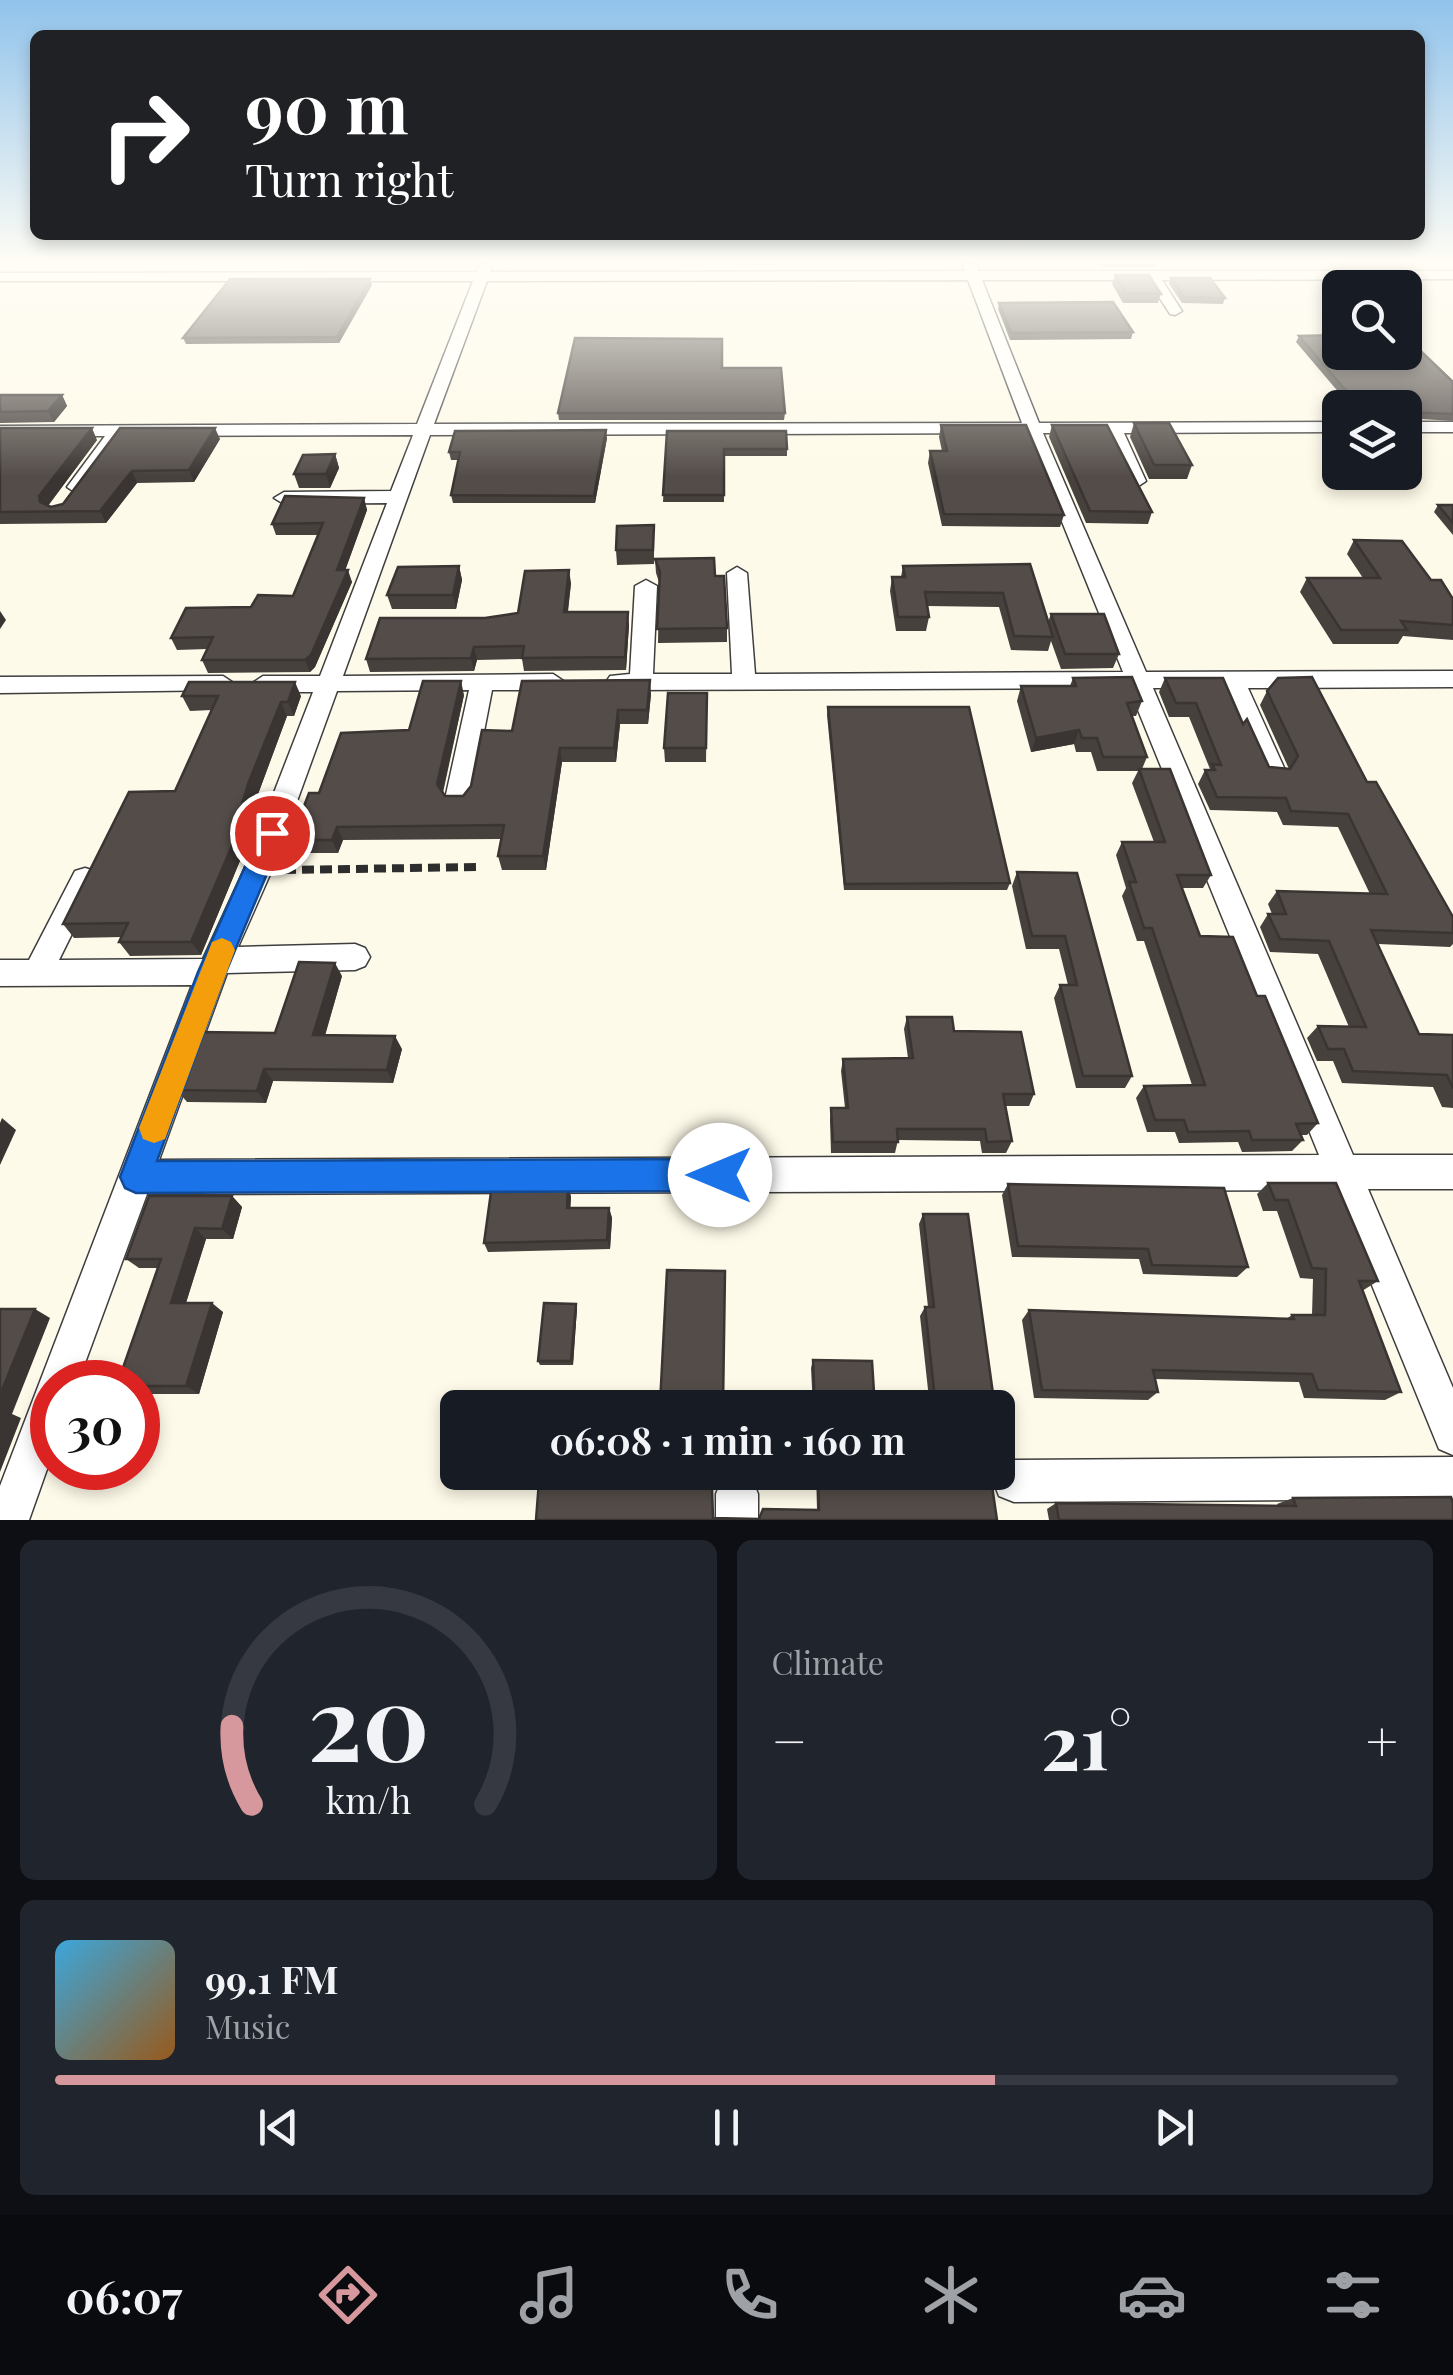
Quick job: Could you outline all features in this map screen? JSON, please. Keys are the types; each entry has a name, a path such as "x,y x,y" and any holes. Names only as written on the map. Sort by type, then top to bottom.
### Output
{"street":[{"path":"67,1360 215,966 258,870 328,684 362,620 398,496 459,335"},
{"path":"997,335 1453,1436"},
{"path":"1112,427 1137,481"},
{"path":"3,434 118,430 1322,427"},
{"path":"1422,427 1453,427"},
{"path":"59,510 118,430"},
{"path":"284,498 398,496"},
{"path":"737,573 744,682"},
{"path":"641,682 646,586"},
{"path":"1233,679 1274,772"},
{"path":"0,685 1453,679"},
{"path":"458,799 482,683"},
{"path":"37,973 85,879"},
{"path":"0,973 355,957"},
{"path":"136,1177 1453,1172"},
{"path":"8,1520 30,1460"},
{"path":"1015,1481 1453,1478"}],"path":[{"path":"258,870 477,867"}],"building":[{"path":"185,335 338,335 337,337 183,338"},
{"path":"1322,335 1322,363 1299,336"},
{"path":"575,338 722,339 722,368 781,368 785,413 558,413"},
{"path":"1422,352 1453,382 1453,414 1422,413 1422,390 1346,390 1328,370 1422,370"},
{"path":"0,395 62,395 48,411 0,412"},
{"path":"1134,423 1169,423 1192,465 1154,465"},
{"path":"941,425 1026,425 1064,515 944,514 930,451 947,451"},
{"path":"1052,425 1107,425 1152,512 1090,511"},
{"path":"0,428 92,428 39,496 40,502 51,507 63,504 120,428 215,428 189,470 132,471 100,511 0,512"},
{"path":"606,430 594,496 451,495 460,452 449,452 455,431"},
{"path":"667,431 786,431 787,449 724,449 724,495 663,495"},
{"path":"335,454 326,474 294,474 303,455"},
{"path":"285,496 364,498 337,570 348,570 311,655 305,660 202,660 213,637 171,638 186,608 251,607 258,595 293,596 323,523 272,524"},
{"path":"1438,505 1453,505 1453,523"},
{"path":"654,525 653,550 616,550 617,526"},
{"path":"1354,540 1402,541 1431,580 1441,580 1453,599 1453,625 1401,621 1407,630 1341,630 1307,578 1380,578"},
{"path":"714,558 715,576 724,576 727,628 657,629 660,572 655,559"},
{"path":"1030,564 1053,637 1014,636 1003,593 925,592 929,617 898,617 892,577 905,577 903,566"},
{"path":"459,566 453,595 387,595 398,567"},
{"path":"569,570 564,612 628,612 625,657 522,658 524,646 474,647 471,658 366,659 380,618 485,618 518,613 525,571"},
{"path":"1051,614 1104,614 1119,654 1065,654"},
{"path":"1132,677 1142,701 1127,703 1147,757 1103,757 1097,738 1082,738 1079,730 1036,738 1021,686 1076,686 1073,678"},
{"path":"1312,677 1367,782 1376,782 1453,917 1453,933 1371,930 1419,1034 1453,1035 1453,1089 1447,1075 1353,1071 1344,1049 1328,1049 1318,1026 1366,1027 1329,941 1280,939 1268,914 1286,914 1277,891 1387,894 1348,814 1291,811 1286,798 1217,797 1205,770 1215,770 1212,764 1221,765 1196,703 1176,703 1165,678 1223,678 1243,724 1247,719 1269,767 1290,769 1298,756 1267,691 1278,678"},
{"path":"650,680 647,710 618,710 614,748 560,748 543,856 498,856 504,825 337,827 332,840 291,840 309,793 319,793 341,733 409,730 423,681 461,681 437,784 445,796 463,796 471,786 482,730 512,731 522,681"},
{"path":"189,682 295,682 288,702 281,702 248,784 241,808 248,808 191,942 119,942 128,923 63,924 129,792 175,791 218,696 182,696"},
{"path":"668,693 707,693 706,748 664,748"},
{"path":"828,707 969,707 1010,883 845,884"},
{"path":"1139,769 1170,769 1211,875 1177,875 1200,936 1233,937 1257,996 1265,996 1318,1123 1296,1124 1303,1140 1252,1140 1249,1131 1188,1132 1184,1120 1155,1120 1144,1086 1205,1085 1152,928 1144,928 1129,882 1136,882 1122,842 1165,842"},
{"path":"1017,872 1077,873 1132,1076 1083,1076 1060,985 1077,985 1065,936 1032,936"},
{"path":"299,962 335,963 313,1035 395,1036 387,1070 264,1069 257,1091 177,1090 200,1032 275,1033"},
{"path":"907,1017 952,1017 954,1031 1021,1032 1034,1094 1003,1094 1012,1141 987,1142 985,1129 897,1129 898,1142 833,1142 831,1108 848,1108 843,1059 913,1058"},
{"path":"1268,1183 1336,1183 1378,1281 1359,1281 1401,1392 1318,1390 1312,1374 1153,1370 1158,1392 1042,1390 1029,1310 1294,1319 1292,1315 1325,1315 1326,1269 1312,1268 1288,1200 1275,1200"},
{"path":"1008,1184 1224,1188 1248,1267 1152,1265 1148,1249 1018,1246"},
{"path":"568,1186 567,1208 609,1208 607,1240 484,1243 491,1192 512,1192 513,1187"},
{"path":"149,1196 232,1196 222,1229 195,1228 171,1303 212,1303 186,1386 160,1386 160,1360 126,1360 161,1259 126,1259"},
{"path":"923,1214 968,1214 992,1390 934,1390 925,1307 934,1307"},
{"path":"667,1270 725,1271 723,1390 661,1390"},
{"path":"544,1303 576,1304 571,1361 538,1361"},
{"path":"0,1309 35,1309 0,1395"},
{"path":"813,1360 872,1361 874,1390 814,1390"},
{"path":"538,1490 712,1490 713,1518 759,1519 763,1509 819,1510 818,1490 993,1490 997,1520 536,1520"},
{"path":"1451,1497 1453,1520 1059,1520 1056,1503 1296,1506 1293,1498"}],"slow traffic":[{"path":"154,1128 222,950"}],"route":[{"path":"272,833 212,972 136,1177 720,1175"}]}
